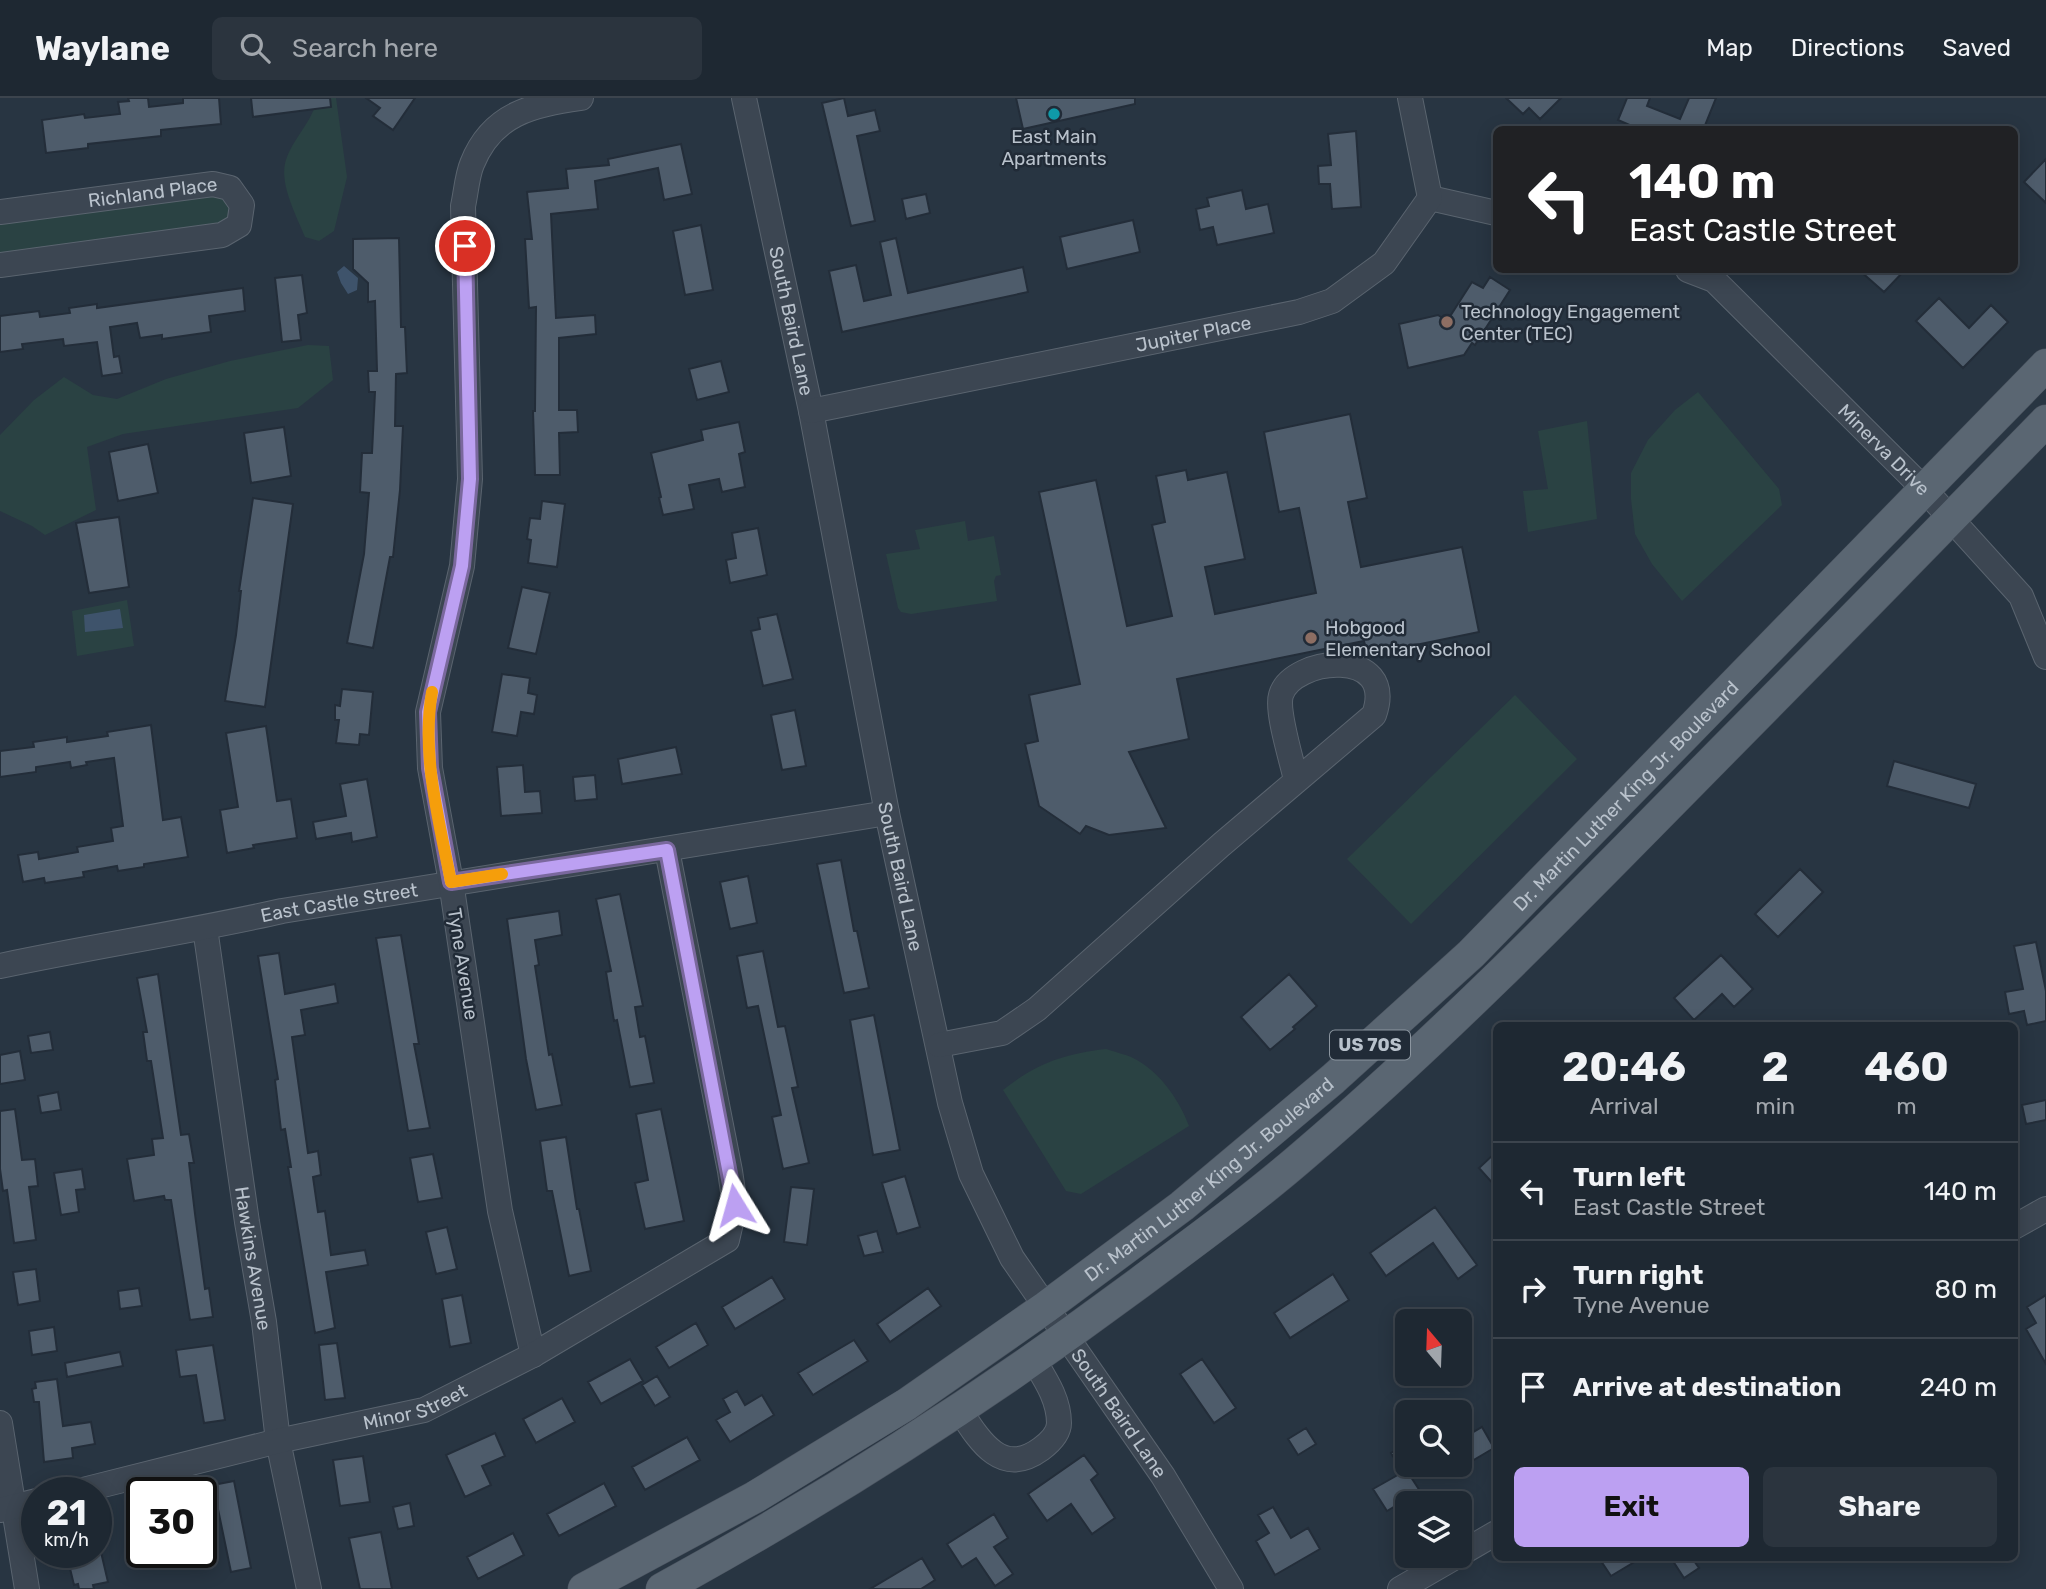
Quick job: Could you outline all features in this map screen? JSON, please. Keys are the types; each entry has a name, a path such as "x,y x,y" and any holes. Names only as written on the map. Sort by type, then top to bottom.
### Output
{"main road":[{"name":"Dr. Martin Luther King Jr. Boulevard","path":"584,1589 755,1497 907,1404 1046,1307 1182,1206 1336,1076 1471,954 2046,365"},
{"name":"Dr. Martin Luther King Jr. Boulevard","path":"662,1589 764,1533 959,1409 1067,1336 1241,1206 1303,1156 1429,1044 1568,907 2046,422"}],"street":[{"name":"Tyne Avenue","path":"533,1355 500,1211 451,882 430,768 428,712 462,566 470,479 463,206 471,165 487,136 515,113 540,104 581,98"},
{"name":"South Baird Lane","path":"744,98 811,411 887,813 950,1103 971,1174 1012,1258 1163,1476 1231,1589"},
{"path":"1410,98 1430,198 1493,212"},
{"name":"Richland Place","path":"0,212 214,184 230,188 242,205 239,225 222,235 0,265"},
{"name":"Jupiter Place","path":"811,411 1299,312 1332,301 1384,263 1430,198"},
{"name":"Minerva Drive","path":"1696,273 1714,280 1952,518 2021,596 2040,626 2046,657"},
{"path":"939,1045 1002,1033 1037,1009 1296,780 1374,715 1378,694 1374,681 1366,672 1346,664 1334,665 1300,673 1286,685 1280,697 1280,711 1296,780"},
{"name":"East Castle Street","path":"0,966 282,911 887,813"},
{"name":"Minor Street","path":"112,1483 278,1441 424,1410 533,1355 726,1240 735,1205 730,1171 667,850"},
{"name":"Hawkins Avenue","path":"205,928 264,1322 278,1441 309,1589"},
{"path":"1336,1076 1361,1104"},
{"path":"2018,1225 2046,1209"},
{"path":"959,1409 980,1441 1000,1457 1016,1460 1034,1455 1050,1443 1059,1427 1058,1409 1051,1389 1033,1359"},
{"path":"0,1423 6,1508 27,1589"},
{"path":"1472,1547 1493,1534"},
{"path":"1400,1589 1436,1568"}],"green space":[{"path":"317,98 336,98 347,177 334,231 319,241 305,237 289,197 284,176 287,157 312,114"},
{"path":"216,192 231,203 230,216 215,229 0,256 0,222"},
{"path":"308,345 329,346 333,380 298,408 123,434 87,447 96,510 45,535 0,511 0,435 34,400 64,377 93,395 117,399 166,379 230,361"},
{"path":"1698,392 1779,489 1782,505 1682,601 1652,564 1635,534 1631,473 1648,440 1675,410"},
{"path":"1587,421 1597,519 1528,532 1523,491 1548,489 1538,431"},
{"path":"965,521 968,541 994,536 1001,575 996,576 994,581 997,601 911,614 901,612 886,554 920,549 915,530"},
{"path":"127,600 134,646 77,656 72,611"},
{"path":"1515,695 1577,759 1411,924 1347,859"},
{"path":"1106,1049 1133,1058 1160,1078 1174,1096 1189,1126 1081,1194 1066,1191 1003,1090 1039,1066 1077,1054"}],"water":[{"path":"344,266 358,278 357,290 348,294 337,272"},
{"path":"120,609 123,628 85,632 84,615"}],"building":[{"path":"128,98 148,98 149,107 183,103 183,98 219,98 221,124 161,130 161,136 88,144 88,148 46,153 42,120 84,114 85,118 120,114 118,102 129,101"},
{"path":"251,98 330,98 331,107 253,117"},
{"path":"366,98 415,98 393,130 373,116 380,108"},
{"path":"844,98 848,116 875,110 880,131 857,136 875,221 851,226 822,103"},
{"name":"East Main Apartments","path":"1016,98 1135,98 1135,104 1023,129"},
{"path":"1506,98 1561,98 1540,119 1529,108 1523,114"},
{"path":"1627,98 1650,98 1647,106 1680,119 1689,98 1716,98 1705,126 1632,126 1618,120"},
{"path":"1356,131 1361,207 1332,209 1330,184 1319,184 1318,166 1331,165 1328,134"},
{"path":"681,144 692,194 664,200 658,168 595,181 598,209 551,214 556,318 595,315 596,334 559,338 559,410 577,410 578,432 559,433 560,475 535,475 533,411 536,307 529,308 525,239 532,239 527,192 568,188 566,169 609,165 608,159"},
{"path":"2046,159 2046,203 2024,182"},
{"path":"1242,190 1246,209 1268,204 1274,233 1217,245 1213,227 1200,230 1196,209 1209,206 1207,198"},
{"path":"926,194 930,213 906,219 902,199"},
{"path":"1133,220 1140,252 1067,269 1060,237"},
{"path":"701,225 713,290 685,295 673,231"},
{"path":"399,238 401,327 405,327 407,373 396,374 395,426 403,426 400,490 393,557 390,557 373,648 347,643 364,554 369,493 360,492 362,453 372,453 375,392 369,392 368,371 377,371 375,301 368,302 368,283 353,269 353,239"},
{"path":"896,238 908,293 1023,267 1028,292 842,332 829,271 856,265 864,301 891,295 880,242"},
{"path":"1862,273 1902,273 1884,292"},
{"path":"302,275 307,313 298,315 301,340 282,342 275,278"},
{"name":"Technology Engagement Center (TEC)","path":"1490,277 1510,290 1475,345 1472,343 1464,355 1408,368 1399,324 1438,315 1447,321 1472,282 1483,288"},
{"path":"243,288 245,311 209,316 211,332 162,339 162,335 140,338 137,323 110,327 114,357 119,356 122,373 102,376 97,342 64,346 63,339 22,344 23,349 0,352 0,316 39,311 40,317 70,313 69,308 97,304 97,308"},
{"path":"1939,298 1969,328 1991,305 2008,322 1963,368 1916,321"},
{"path":"721,361 729,392 697,400 689,369"},
{"name":"Hobgood Elementary School","path":"1350,414 1367,498 1348,502 1361,567 1462,547 1479,632 1367,655 1364,641 1177,679 1189,739 1129,752 1166,828 1109,835 1086,826 1080,834 1039,806 1025,744 1038,741 1029,695 1080,684 1039,492 1096,480 1127,626 1172,616 1152,525 1165,522 1156,476 1186,470 1188,480 1227,472 1245,559 1205,567 1215,614 1316,593 1299,508 1279,512 1264,432"},
{"path":"739,422 745,452 739,454 745,487 722,492 719,479 689,485 694,509 663,515 651,453 703,440 701,430"},
{"path":"284,427 291,476 251,483 244,433"},
{"path":"148,444 158,493 118,501 109,452"},
{"path":"253,498 293,504 265,707 225,701"},
{"path":"542,501 565,504 557,567 528,563 530,518 540,519"},
{"path":"119,517 129,587 89,593 76,523"},
{"path":"758,528 767,575 730,583 726,560 736,558 732,533"},
{"path":"522,587 550,593 536,654 508,648"},
{"path":"777,614 793,679 763,686 751,631 760,629 758,618"},
{"path":"502,674 530,678 528,693 537,695 534,714 521,712 517,736 492,732"},
{"path":"342,689 373,692 369,735 360,734 359,745 336,743 339,720 335,720 335,705 340,706"},
{"path":"795,710 806,766 782,770 771,715"},
{"path":"151,725 163,820 181,817 188,857 118,871 117,866 83,872 84,877 45,883 44,878 23,882 18,855 38,852 39,859 78,852 77,847 113,841 111,828 123,826 114,758 86,762 87,765 71,768 70,762 36,767 36,772 0,777 0,751 34,747 33,742 67,737 67,742 108,736 107,732"},
{"path":"266,726 277,801 291,799 297,838 253,845 254,848 227,853 220,810 238,807 226,733"},
{"path":"676,747 682,774 622,784 618,759"},
{"path":"1894,761 1976,784 1969,808 1887,786"},
{"path":"523,765 525,792 540,791 542,813 501,816 497,767"},
{"path":"595,775 597,799 575,801 573,777"},
{"path":"367,779 377,837 352,842 351,833 316,839 313,822 346,816 340,784"},
{"path":"841,860 854,931 857,931 869,988 844,993 817,864"},
{"path":"1800,869 1823,892 1778,937 1755,914"},
{"path":"748,876 757,923 730,929 720,882"},
{"path":"620,894 643,1006 635,1007 640,1037 645,1036 654,1083 630,1087 617,1020 614,1021 606,972 611,971 596,899"},
{"path":"559,911 562,935 535,940 539,965 535,966 549,1055 552,1054 562,1105 536,1110 526,1059 507,919"},
{"path":"401,935 419,1044 414,1044 430,1128 408,1131 376,938"},
{"path":"2036,942 2046,991 2046,1021 2027,1025 2024,1011 2009,1014 2005,992 2023,989 2014,946"},
{"path":"763,951 778,1027 785,1026 798,1087 792,1088 809,1163 783,1169 772,1117 781,1115 758,1006 747,1008 737,956"},
{"path":"279,953 285,994 335,984 338,1003 301,1010 305,1035 292,1037 308,1153 318,1151 321,1175 313,1177 318,1212 325,1211 331,1255 365,1250 368,1265 326,1272 335,1328 315,1333 288,1167 291,1167 285,1129 281,1130 275,1080 278,1079 258,956"},
{"path":"1721,955 1753,989 1734,1007 1722,994 1694,1020 1674,998"},
{"path":"158,974 181,1135 189,1134 194,1163 189,1163 195,1214 205,1289 209,1288 213,1317 190,1320 171,1200 165,1200 164,1196 134,1201 127,1159 154,1155 152,1139 163,1138 151,1061 147,1061 143,1032 147,1032 137,978"},
{"path":"1289,974 1317,1006 1270,1050 1241,1017"},
{"path":"874,1015 900,1150 873,1155 850,1020"},
{"path":"50,1032 53,1050 31,1053 28,1036"},
{"path":"20,1051 25,1080 0,1084 0,1055"},
{"path":"58,1092 61,1110 41,1113 38,1096"},
{"path":"2046,1100 2046,1120 2026,1124 2022,1105"},
{"path":"15,1109 22,1160 35,1159 38,1186 29,1187 36,1240 14,1243 7,1190 3,1191 0,1169 0,1111"},
{"path":"661,1109 684,1221 645,1229 635,1183 648,1180 636,1114"},
{"path":"566,1137 577,1209 591,1271 569,1276 552,1191 547,1191 540,1141"},
{"path":"433,1154 442,1198 418,1202 410,1158"},
{"path":"1493,1155 1493,1184 1479,1168"},
{"path":"82,1169 85,1189 76,1190 79,1212 61,1215 54,1173"},
{"path":"905,1176 920,1227 897,1234 882,1183"},
{"path":"791,1187 814,1189 807,1245 784,1242"},
{"path":"1435,1207 1477,1265 1458,1279 1433,1243 1386,1276 1370,1253"},
{"path":"447,1227 457,1269 436,1274 426,1232"},
{"path":"877,1231 883,1252 864,1256 858,1236"},
{"path":"36,1269 40,1301 18,1305 13,1272"},
{"path":"1333,1274 1349,1300 1290,1338 1274,1313"},
{"path":"772,1277 785,1299 735,1329 722,1307"},
{"path":"139,1288 142,1306 120,1309 118,1291"},
{"path":"928,1288 941,1306 890,1342 877,1324"},
{"path":"462,1295 471,1343 450,1347 442,1299"},
{"path":"2046,1295 2046,1364 2026,1329 2036,1323 2027,1307"},
{"path":"696,1323 708,1345 669,1368 656,1347"},
{"path":"54,1327 57,1351 32,1355 29,1331"},
{"path":"854,1340 868,1361 813,1395 798,1373"},
{"path":"337,1343 345,1398 325,1400 319,1345"},
{"path":"213,1345 225,1420 204,1423 196,1375 180,1377 176,1350"},
{"path":"120,1352 123,1366 67,1377 65,1363"},
{"path":"630,1359 643,1381 601,1404 588,1382"},
{"path":"1202,1359 1236,1408 1214,1423 1180,1374"},
{"path":"657,1376 670,1397 655,1406 642,1385"},
{"path":"57,1379 63,1426 91,1422 95,1444 72,1448 73,1458 44,1462 39,1402 34,1402 32,1389 36,1388 35,1382"},
{"path":"737,1391 745,1405 762,1395 774,1415 730,1442 716,1420 730,1412 723,1399"},
{"path":"562,1398 575,1422 536,1443 523,1419"},
{"path":"1482,1427 1493,1449 1472,1461 1472,1433"},
{"path":"1306,1428 1316,1444 1298,1455 1288,1439"},
{"path":"495,1433 505,1456 482,1466 491,1485 465,1497 446,1455"},
{"path":"687,1437 700,1460 645,1490 632,1467"},
{"path":"1084,1455 1098,1474 1091,1480 1115,1518 1092,1534 1071,1504 1047,1521 1028,1494"},
{"path":"363,1456 370,1502 340,1506 333,1460"},
{"path":"1395,1477 1411,1477 1420,1491 1395,1491 1395,1506 1387,1511 1373,1489"},
{"path":"234,1481 251,1568 231,1572 217,1504 217,1484"},
{"path":"604,1483 616,1506 559,1536 547,1514"},
{"path":"410,1503 414,1526 398,1529 393,1507"},
{"path":"1273,1507 1291,1538 1308,1528 1320,1549 1275,1575 1256,1541 1269,1533 1258,1515"},
{"path":"994,1514 1008,1538 994,1547 1013,1574 995,1586 976,1558 962,1567 947,1544"},
{"path":"381,1532 392,1589 360,1589 349,1538"},
{"path":"513,1533 524,1555 478,1579 467,1557"},
{"path":"922,1558 935,1580 921,1589 870,1589"},
{"path":"1601,1561 1636,1561 1611,1576"},
{"path":"1673,1561 1694,1561 1699,1568 1684,1578"},
{"path":"70,1568 105,1568 108,1582 93,1585 94,1589 79,1589 78,1584 74,1585"}],"slow traffic":[{"path":"432,692 428,712 430,768 451,882 502,874"}],"place":[{"name":"East Main Apartments","path":"1054,114"},
{"name":"Technology Engagement Center (TEC)","path":"1447,322"},
{"name":"Hobgood Elementary School","path":"1311,638"}],"route":[{"path":"465,246 470,479 462,566 428,712 430,768 451,882 667,850 735,1205"}]}
